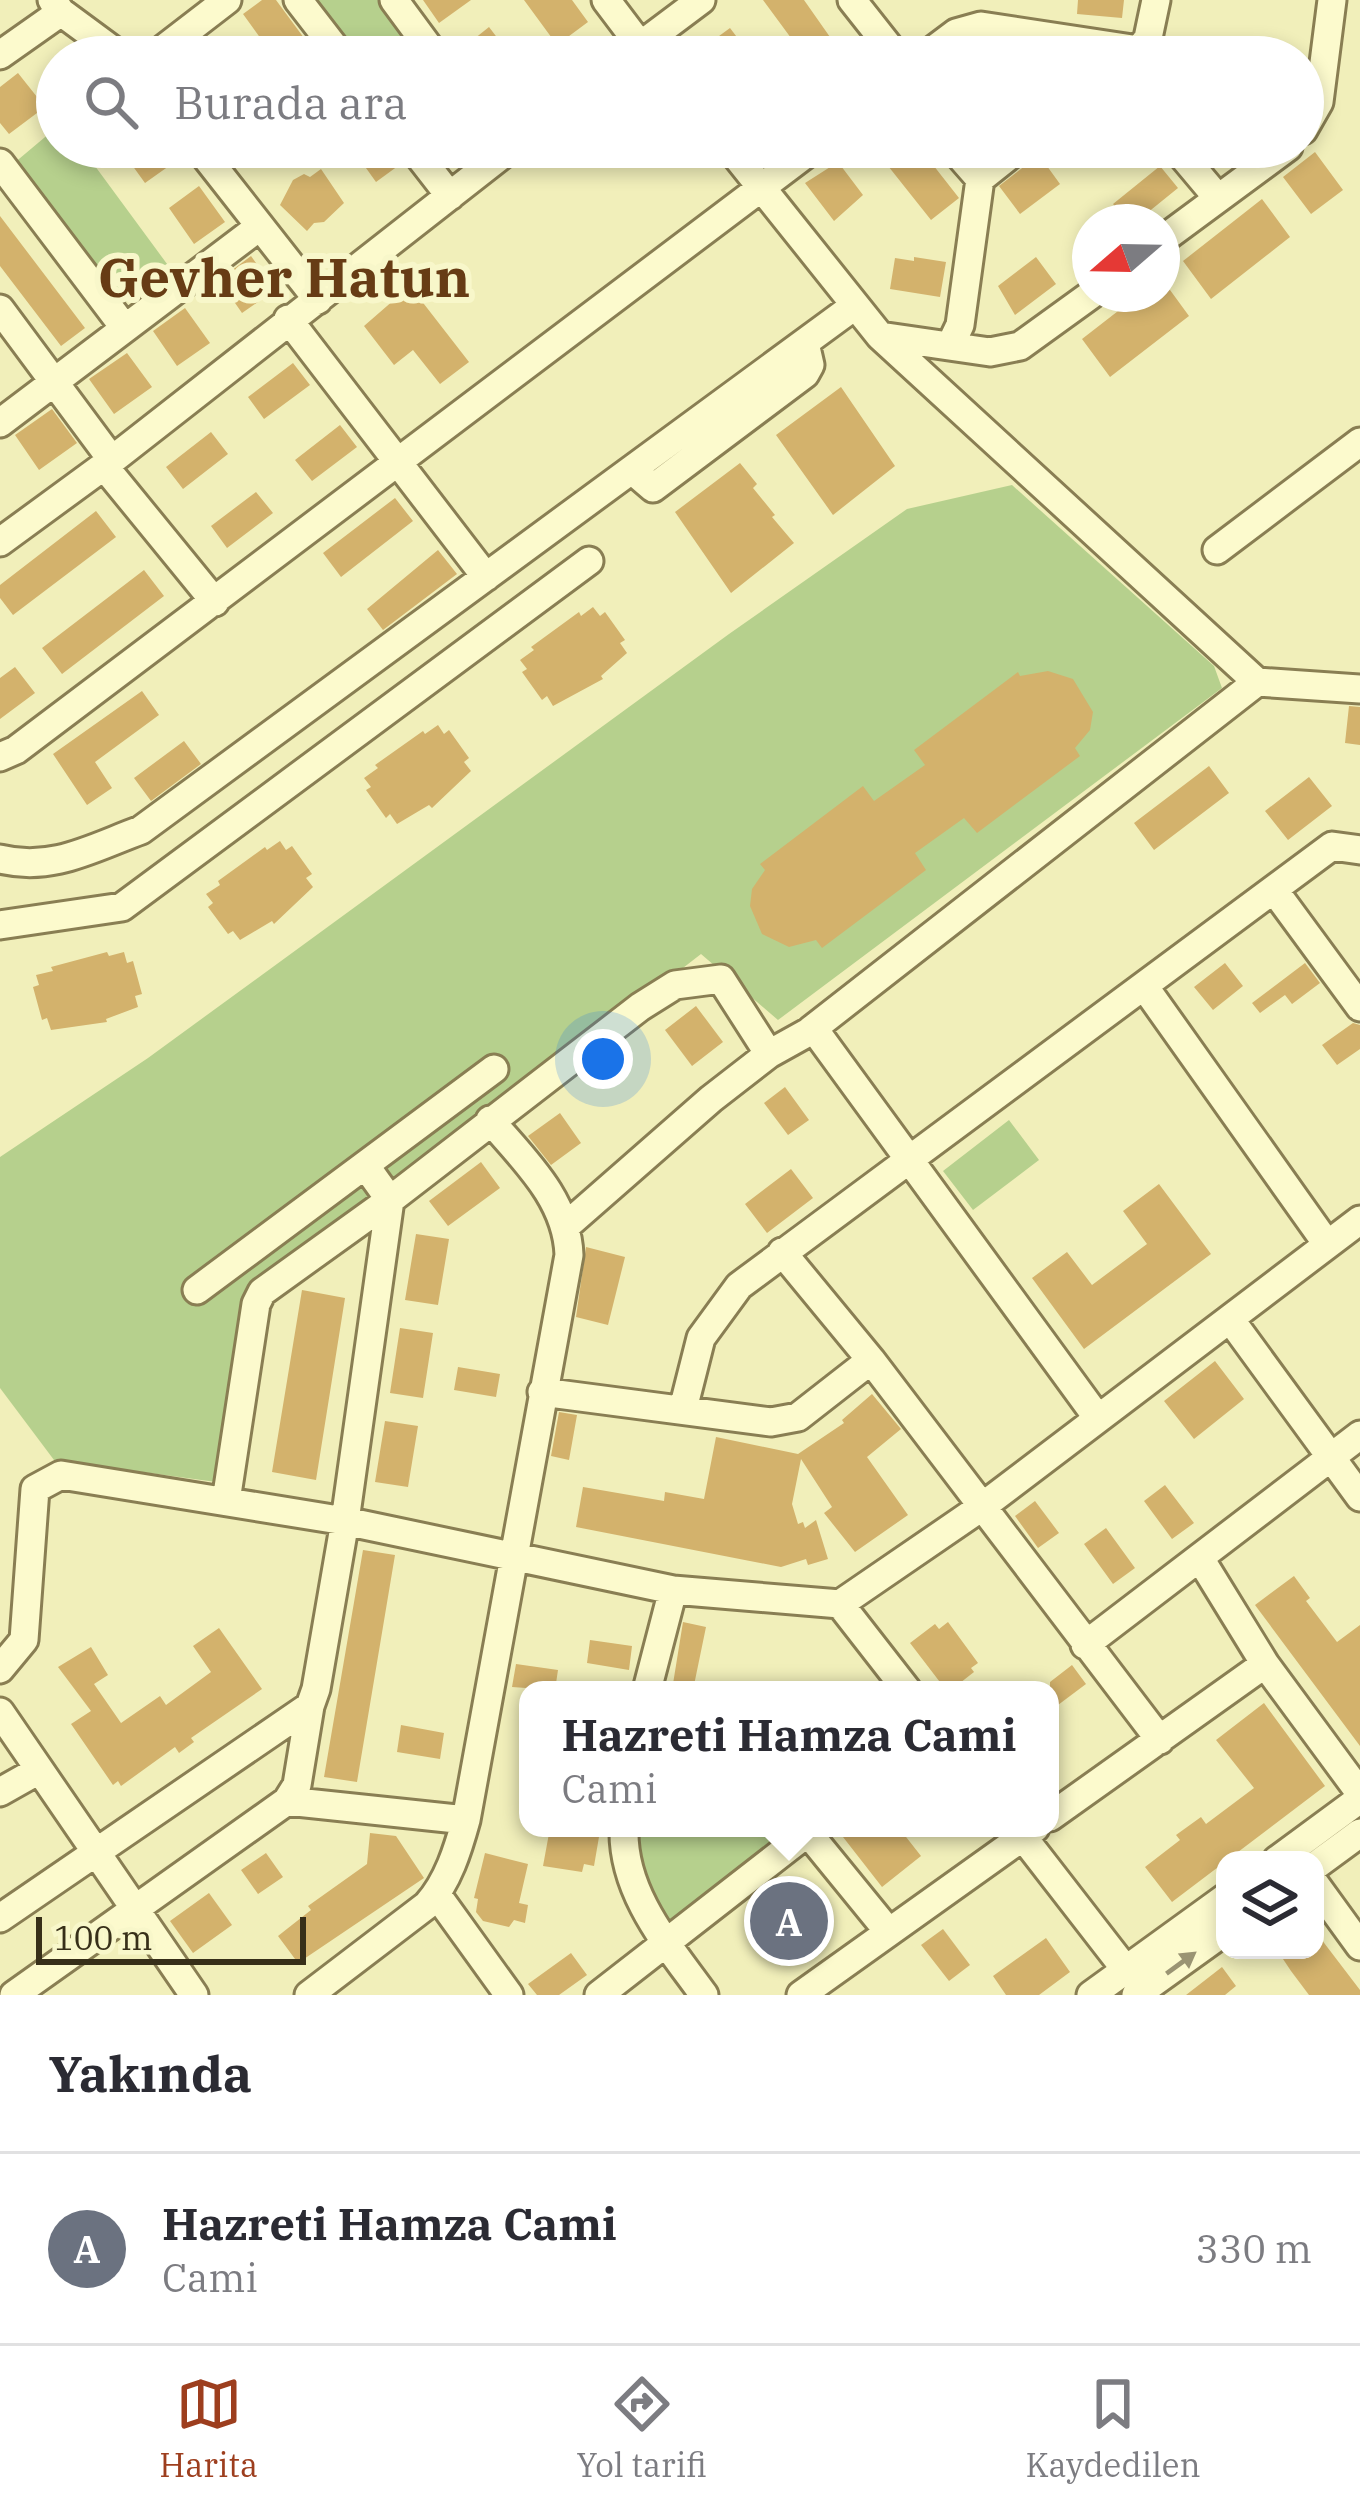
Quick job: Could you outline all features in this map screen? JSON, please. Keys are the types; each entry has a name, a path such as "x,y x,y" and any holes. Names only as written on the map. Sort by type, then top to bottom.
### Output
{"street":[{"path":"180,36 226,0"},
{"path":"298,0 326,36"},
{"path":"394,0 421,36"},
{"path":"606,0 628,36"},
{"path":"658,36 701,0"},
{"path":"852,0 880,36"},
{"path":"1148,36 1156,0"},
{"path":"1324,63 1332,0"},
{"path":"0,56 56,6 95,36"},
{"path":"952,36 981,26 1037,36"},
{"path":"0,163 124,327"},
{"path":"214,168 318,300"},
{"path":"428,168 450,196"},
{"path":"0,542 108,463 483,168"},
{"path":"747,168 880,336 1257,682 1360,689"},
{"path":"0,757 16,750 215,602 789,168"},
{"path":"970,168 980,179"},
{"path":"950,346 960,325 980,179 994,168"},
{"path":"1193,168 1217,197"},
{"path":"1180,226 1258,168"},
{"path":"0,422 259,227"},
{"path":"0,859 28,866 49,863 141,830 853,307"},
{"path":"880,336 990,352 1020,346 1072,308"},
{"path":"0,309 108,463 215,602"},
{"path":"288,319 486,577"},
{"path":"1217,550 1360,442"},
{"path":"0,925 122,907 134,900 589,561"},
{"path":"566,1226 711,1099 811,1030 1257,682"},
{"path":"683,1409 701,1338 739,1286 1332,846 1360,850"},
{"path":"1274,890 1359,1005"},
{"path":"0,939 29,920"},
{"path":"226,1502 256,1304 262,1292 675,985 721,979 770,1054"},
{"path":"1144,986 1327,1244"},
{"path":"811,1030 912,1159 1097,1418"},
{"path":"197,1290 494,1069"},
{"path":"309,1995 436,1894 466,1820 569,1255 566,1226 545,1186 490,1120"},
{"path":"14,1995 286,1801 297,1785 345,1521 390,1200 364,1165"},
{"path":"0,1670 24,1640 35,1489 61,1474 345,1521 673,1590 839,1604 982,1506 1360,1220"},
{"path":"782,1252 871,1360 1160,1740"},
{"path":"1230,1319 1360,1497"},
{"path":"542,1392 771,1422 798,1417 871,1360"},
{"path":"1085,1645 1360,1435"},
{"path":"1201,1560 1265,1664 1360,1796 1288,1851"},
{"path":"649,1681 673,1590"},
{"path":"839,1604 901,1681"},
{"path":"1059,1811 1265,1664"},
{"path":"0,1918 310,1706"},
{"path":"0,1712 194,1995"},
{"path":"0,1792 39,1770"},
{"path":"286,1801 466,1820"},
{"path":"1324,1859 1360,1833"},
{"path":"624,1837 623,1850 639,1898 704,1995"},
{"path":"599,1995 797,1837"},
{"path":"812,1837 887,1931"},
{"path":"801,1995 1017,1837"},
{"path":"1029,1837 1137,1988"},
{"path":"436,1894 509,1995"},
{"path":"1324,1896 1360,1946"},
{"path":"1137,1988 1216,1907"},
{"path":"1091,1995 1137,1988 1216,1937"}],"green space":[{"path":"316,0 383,0 410,36 344,36"},
{"path":"36,145 36,168 96,168 170,268 124,303 13,164"},
{"path":"1012,485 1214,666 1222,688 778,1020 701,954 242,1310 216,1482 54,1460 0,1388 0,1157 148,1058 907,509"},
{"path":"1009,1120 1039,1160 973,1210 943,1171"},
{"path":"635,1837 788,1837 668,1922 644,1887"}],"building":[{"path":"262,0 276,0 303,36 259,36 243,14"},
{"path":"423,0 471,0 439,23"},
{"path":"524,0 572,0 588,22 569,36 550,36"},
{"path":"763,0 804,0 829,36 790,36"},
{"path":"1078,0 1124,0 1122,18 1077,14"},
{"path":"18,73 36,96 36,114 9,134 0,123 0,87"},
{"path":"1324,164 1343,190 1311,214 1283,177 1295,168 1324,168"},
{"path":"134,168 166,168 145,183"},
{"path":"366,168 395,168 376,182"},
{"path":"829,168 843,168 863,195 834,221 805,183"},
{"path":"890,168 935,168 959,198 931,220"},
{"path":"1022,168 1048,168 1060,184 1020,214 999,186"},
{"path":"1158,168 1178,188 1158,204 1113,204"},
{"path":"321,169 344,203 307,231 280,205 293,180"},
{"path":"199,186 225,222 194,244 169,208"},
{"path":"1262,199 1290,237 1211,299 1183,261"},
{"path":"0,216 85,328 61,346 0,266"},
{"path":"251,256 275,290 242,313 219,280"},
{"path":"914,257 946,262 940,297 890,289 895,258 914,261"},
{"path":"1036,257 1056,284 1015,315 998,286"},
{"path":"410,286 469,362 440,384 413,350 394,365 364,326"},
{"path":"1180,304 1189,316 1110,377 1082,339 1117,312 1180,312"},
{"path":"185,308 210,343 177,366 153,331"},
{"path":"127,353 152,387 114,414 89,379"},
{"path":"293,363 310,385 264,419 248,397"},
{"path":"841,387 895,466 833,515 776,435"},
{"path":"52,409 77,443 39,470 15,435"},
{"path":"340,425 357,447 312,481 295,460"},
{"path":"211,432 228,454 183,489 166,467"},
{"path":"740,463 757,484 753,488 775,515 772,517 794,543 731,593 675,512"},
{"path":"256,492 273,513 227,548 211,526"},
{"path":"395,498 413,521 341,577 323,553"},
{"path":"96,511 116,537 13,615 0,598 0,585"},
{"path":"438,550 457,574 383,630 367,609"},
{"path":"144,570 164,596 62,674 42,648"},
{"path":"593,607 600,616 605,612 625,640 620,643 627,653 603,679 553,706 547,696 542,700 522,672 527,669 520,660 579,612 581,616"},
{"path":"15,667 35,693 0,719 0,678"},
{"path":"1048,671 1073,679 1093,712 1090,730 1075,748 1080,756 977,833 964,818 915,853 926,870 822,948 816,940 789,947 762,934 750,906 752,889 765,870 760,864 863,786 874,801 925,765 914,750 1018,672 1020,676"},
{"path":"142,691 159,715 95,762 112,788 87,805 53,754"},
{"path":"1349,706 1360,707 1360,745 1345,743"},
{"path":"438,725 444,734 449,730 469,758 464,762 471,771 432,808 429,805 397,824 390,814 386,818 366,790 371,787 364,778 378,768 375,765"},
{"path":"184,741 201,764 151,801 134,778"},
{"path":"1209,766 1229,793 1154,850 1134,823"},
{"path":"1309,777 1332,806 1288,840 1265,811"},
{"path":"280,841 286,850 292,846 312,874 306,878 313,887 274,924 240,940 233,931 228,934 208,907 213,903 206,894 265,847"},
{"path":"107,952 109,956 124,952 127,963 133,961 142,994 135,996 138,1007 107,1022 51,1030 47,1018 42,1020 33,987 39,985 36,975"},
{"path":"1225,963 1243,986 1213,1010 1194,987"},
{"path":"1305,963 1320,983 1292,1004 1285,995 1260,1013 1252,1003"},
{"path":"696,1006 723,1042 692,1066 665,1030"},
{"path":"1353,1023 1360,1025 1360,1049 1337,1065 1322,1045"},
{"path":"785,1087 809,1120 788,1135 764,1103"},
{"path":"560,1113 581,1143 551,1165 528,1136"},
{"path":"481,1162 500,1188 448,1226 429,1201"},
{"path":"791,1169 813,1198 767,1233 745,1204"},
{"path":"1159,1184 1211,1254 1084,1349 1032,1278 1067,1252 1092,1285 1147,1244 1123,1211"},
{"path":"416,1234 449,1239 438,1305 405,1300"},
{"path":"586,1247 625,1257 608,1325 576,1317"},
{"path":"302,1290 345,1298 316,1480 272,1472"},
{"path":"400,1328 433,1333 423,1398 390,1393"},
{"path":"1215,1361 1244,1399 1194,1439 1164,1401"},
{"path":"458,1367 500,1374 496,1397 454,1390"},
{"path":"872,1394 901,1429 867,1457 908,1515 855,1552 824,1513 832,1507 801,1459 792,1504 798,1524 803,1522 805,1528 816,1520 828,1559 808,1565 806,1559 781,1567 576,1527 583,1487 664,1501 665,1492 704,1499 716,1437 798,1454 844,1423"},
{"path":"559,1412 577,1415 569,1460 551,1456"},
{"path":"385,1421 418,1426 408,1487 375,1482"},
{"path":"1165,1485 1194,1523 1172,1539 1144,1501"},
{"path":"1035,1501 1059,1533 1038,1548 1015,1516"},
{"path":"1106,1528 1135,1568 1113,1584 1084,1544"},
{"path":"363,1550 395,1555 357,1782 324,1777"},
{"path":"1294,1576 1337,1642 1360,1625 1360,1746 1255,1605"},
{"path":"683,1622 706,1627 695,1681 673,1681"},
{"path":"948,1622 978,1663 962,1681 939,1681 910,1643 935,1624 939,1629"},
{"path":"219,1628 262,1689 191,1738 194,1742 179,1753 175,1747 121,1786 118,1781 113,1785 71,1724 91,1711 58,1667 91,1647 108,1675 94,1684 121,1723 160,1696 166,1705 211,1672 193,1646"},
{"path":"590,1640 632,1646 629,1670 587,1663"},
{"path":"516,1664 558,1670 556,1681 519,1681 519,1687 512,1687"},
{"path":"1072,1665 1086,1684 1059,1704 1059,1681 1051,1681"},
{"path":"1264,1703 1325,1786 1239,1851 1216,1851 1216,1869 1172,1902 1145,1867 1180,1840 1176,1835 1201,1817 1206,1824 1254,1788 1216,1740"},
{"path":"401,1725 444,1733 440,1759 397,1752"},
{"path":"370,1833 396,1836 424,1878 298,1963 278,1936 311,1910 308,1906 367,1864"},
{"path":"548,1837 599,1837 594,1866 584,1864 582,1872 543,1866"},
{"path":"843,1837 906,1837 921,1856 882,1887"},
{"path":"266,1853 283,1877 258,1894 241,1870"},
{"path":"485,1853 528,1864 519,1903 528,1905 525,1923 514,1920 509,1927 483,1921 476,1912 478,1899 474,1898"},
{"path":"790,1881 829,1923 788,1960 750,1919"},
{"path":"209,1893 232,1925 193,1953 170,1921"},
{"path":"943,1929 970,1965 949,1981 921,1945"},
{"path":"1046,1938 1070,1972 1039,1995 1006,1995 993,1976"},
{"path":"1324,1943 1360,1995 1309,1995 1283,1959 1324,1959"},
{"path":"571,1953 587,1975 559,1995 537,1995 528,1984"},
{"path":"1222,1967 1236,1986 1225,1995 1186,1995"}],"place":[{"name":"Hazreti Hamza Cami","path":"789,1921"}],"district":[{"name":"Gevher Hatun","path":"284,277"}]}
